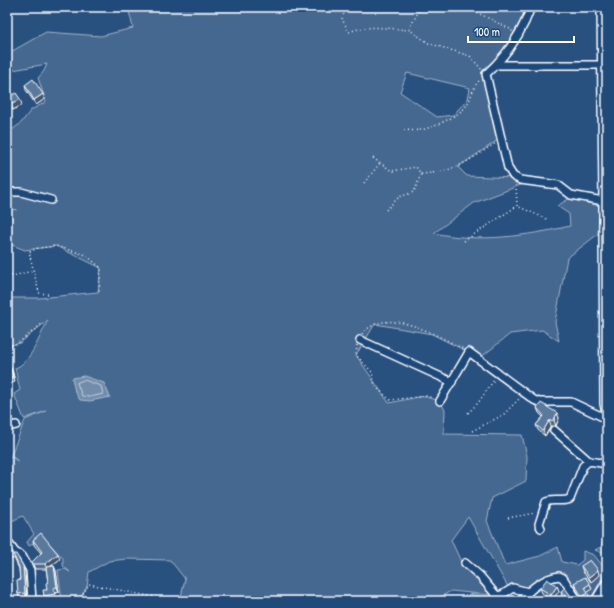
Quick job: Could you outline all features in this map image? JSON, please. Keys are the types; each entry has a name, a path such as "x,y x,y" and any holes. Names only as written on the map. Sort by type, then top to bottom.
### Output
{"main road":[{"path":"596,601 607,583"}],"street":[{"path":"531,7 526,20 512,44 496,66 486,74 508,168 515,178 520,180 558,185 571,195 603,201"},
{"path":"601,7 603,201 605,228 604,404 607,418"},
{"path":"496,66 601,65"},
{"path":"7,192 21,192 51,200"},
{"path":"360,340 452,382"},
{"path":"440,401 469,352 539,402 571,402 607,418"},
{"path":"7,427 16,425"},
{"path":"554,430 589,461 607,464"},
{"path":"541,528 539,524 546,502 550,500 566,501 570,499 583,466 589,461"},
{"path":"7,541 15,552 22,556 30,570 32,601"},
{"path":"465,563 480,576 496,595 500,596 513,588 528,592"},
{"path":"521,601 528,592 538,584 559,576 563,578 578,601"}],"path":[{"path":"353,7 344,13 342,19 349,32 367,27 410,30 428,43 470,56 486,74 474,85 466,107 451,117 427,129 418,131 404,130"},
{"path":"410,30 411,25 422,7"},
{"path":"466,7 512,30 512,44"},
{"path":"421,174 436,173 458,167 501,140"},
{"path":"373,158 392,171 416,167 421,174"},
{"path":"364,183 380,163"},
{"path":"386,210 399,197 414,192 421,174"},
{"path":"515,178 517,206"},
{"path":"517,206 549,220"},
{"path":"464,241 517,206"},
{"path":"48,294 39,293 32,271 29,252 38,248 56,246 86,255 101,268 99,292"},
{"path":"7,275 13,276 32,271"},
{"path":"7,346 18,343 42,324"},
{"path":"468,413 478,403 499,374"},
{"path":"472,431 503,415 525,393"},
{"path":"508,518 543,511"},
{"path":"79,601 89,584 174,601"}],"shaded area":[{"path":"128,7 528,7 496,65 483,74 498,140 458,167 467,176 515,178 531,181 474,203 434,233 468,238 486,238 537,233 570,226 569,214 557,206 570,198 599,206 598,234 567,258 555,322 559,341 542,330 510,334 480,358 432,334 375,324 356,355 389,403 423,396 440,401 445,410 444,434 522,435 527,456 526,481 492,498 487,521 505,565 540,556 558,547 562,562 577,565 583,560 583,551 594,555 606,570 590,601 584,601 564,576 556,573 527,588 508,587 468,517 451,540 463,566 491,595 451,591 433,601 407,599 406,601 180,601 185,579 170,560 127,559 109,561 89,572 87,587 78,601 62,601 58,570 65,569 70,572 63,566 63,558 42,536 29,546 27,542 34,534 23,516 7,523 7,457 10,456 19,462 11,455 25,420 46,411 24,419 14,394 20,390 15,368 21,365 30,355 48,320 20,343 7,346 7,298 40,298 98,292 101,268 56,246 25,250 7,243 7,208 17,210 7,207 7,134 21,123 31,110 46,102 38,78 44,71 47,64 7,71 7,54 46,32 101,36 133,28","holes":["407,73 470,88 468,99 453,115 437,117 400,92"]},
{"path":"607,527 607,555 595,550 601,547"},
{"path":"469,594 508,601 464,601"}],"water":[{"path":"84,376 104,383 110,397 90,401 80,400 75,392 72,378"}],"building":[{"path":"605,20 607,20 607,39 605,39"},
{"path":"33,79 43,94 34,100 25,85"},
{"path":"16,93 20,99 11,105 7,98"},
{"path":"11,368 13,377 7,378 7,369"},
{"path":"541,403 557,413 554,420 549,421 543,431 536,425 544,416 537,408"},
{"path":"7,405 10,413 7,414"},
{"path":"41,533 58,554 45,564 33,564 32,562 42,552 33,540"},
{"path":"7,547 13,552 7,555"},
{"path":"13,554 16,554 23,566 25,593 18,594 17,581 20,580 19,567"},
{"path":"590,560 598,570 589,577 581,566"},
{"path":"54,566 57,587 53,588 55,594 44,596 43,590 47,590 46,583 48,582 46,567"},
{"path":"585,577 590,584 585,587 588,593 582,597 574,583"},
{"path":"547,579 557,586 551,595 540,588"},
{"path":"565,588 573,599 571,601 569,601 561,591"},
{"path":"40,596 42,601 37,601 36,597"}],"waterway":[{"path":"597,7 598,14"},
{"path":"607,193 607,211"}]}
